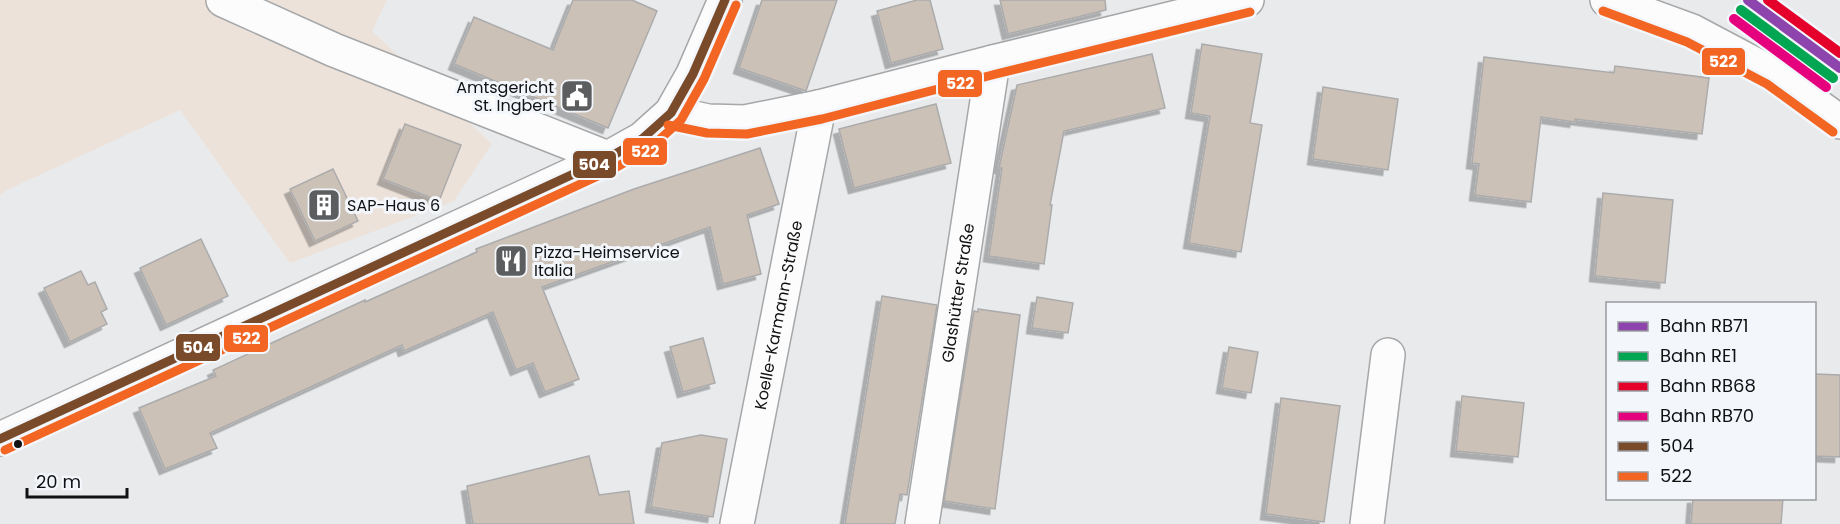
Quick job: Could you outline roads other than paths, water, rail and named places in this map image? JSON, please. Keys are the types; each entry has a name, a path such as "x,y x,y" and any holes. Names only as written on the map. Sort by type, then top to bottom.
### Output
{"street":[{"path":"223,0 334,50 608,158"},
{"path":"0,439 608,158 642,139 671,113 693,74 725,0"},
{"path":"671,113 708,121 745,122 819,107 1247,0"},
{"path":"1607,0 1692,31 1773,74 1840,122"},
{"name":"Glashütter Straße","path":"922,524 993,62"},
{"name":"Koelle-Karmann-Straße","path":"737,524 819,107"},
{"path":"1367,524 1388,356"}],"rail line":[{"name":"RB71","path":"1748,0 1840,68"},
{"name":"RB68","path":"1768,0 1840,53"},
{"name":"RE1","path":"1741,10 1833,78"},
{"name":"RB70","path":"1734,19 1826,87"}],"place":[{"name":"Amtsgericht St. Ingbert","path":"577,96"},
{"name":"SAP-Haus 6","path":"324,205"},
{"name":"Pizza-Heimservice Italia","path":"511,261"}]}
